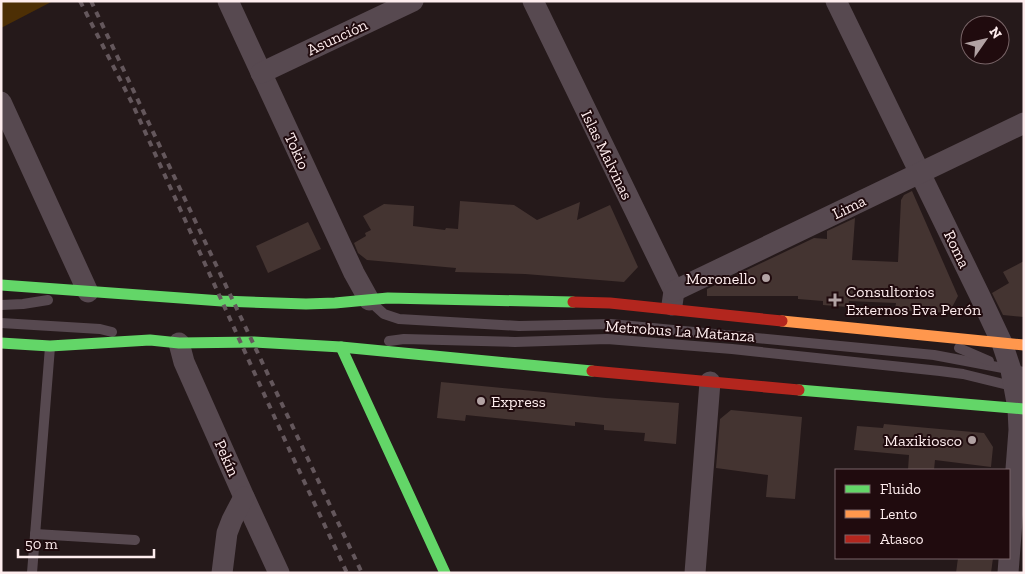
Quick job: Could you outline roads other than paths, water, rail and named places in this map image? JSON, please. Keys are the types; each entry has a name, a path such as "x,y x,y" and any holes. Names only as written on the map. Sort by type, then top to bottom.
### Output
{"main road":[{"path":"1,285 222,301 306,304 388,298 610,303 672,301 928,336 1024,345"},
{"path":"1,343 50,346 150,340 179,343 254,342 341,347 710,382 1020,389"},
{"path":"341,347 445,573"}],"street":[{"name":"Tokio","path":"228,1 354,273 369,300"},
{"name":"Asunción","path":"261,73 413,1"},
{"name":"Islas Malvinas","path":"533,1 672,301"},
{"name":"Roma","path":"836,1 979,294 1002,343 1020,389 1019,430 1010,547"},
{"path":"1,102 88,292"},
{"name":"Lima","path":"672,301 919,173 1024,123"},
{"name":"Pekín","path":"179,343 184,362 278,573"},
{"path":"695,573 710,382"},
{"path":"222,573 226,533 244,497"},
{"name":"Roma","path":"1008,573 1009,559"}],"lane":[{"path":"1,304 23,304 88,292"},
{"name":"Metrobus La Matanza","path":"369,300 384,314 399,319 519,326 611,324 934,355 1020,389"},
{"path":"1,323 100,329 150,340"},
{"path":"928,336 1020,389"},
{"name":"Metrobus La Matanza","path":"341,347 404,339 515,342 607,339 732,348 940,370 1020,389"},
{"path":"32,573 50,346"},
{"path":"35,534 135,540"}],"railway":[{"path":"80,1 132,103 347,573"},
{"path":"91,1 362,573"}],"place":[{"name":"Moronello","path":"766,278"},
{"name":"Consultorios Externos Eva Perón","path":"835,300"},
{"name":"Express","path":"481,401"},
{"name":"Maxikiosco","path":"972,440"}]}
